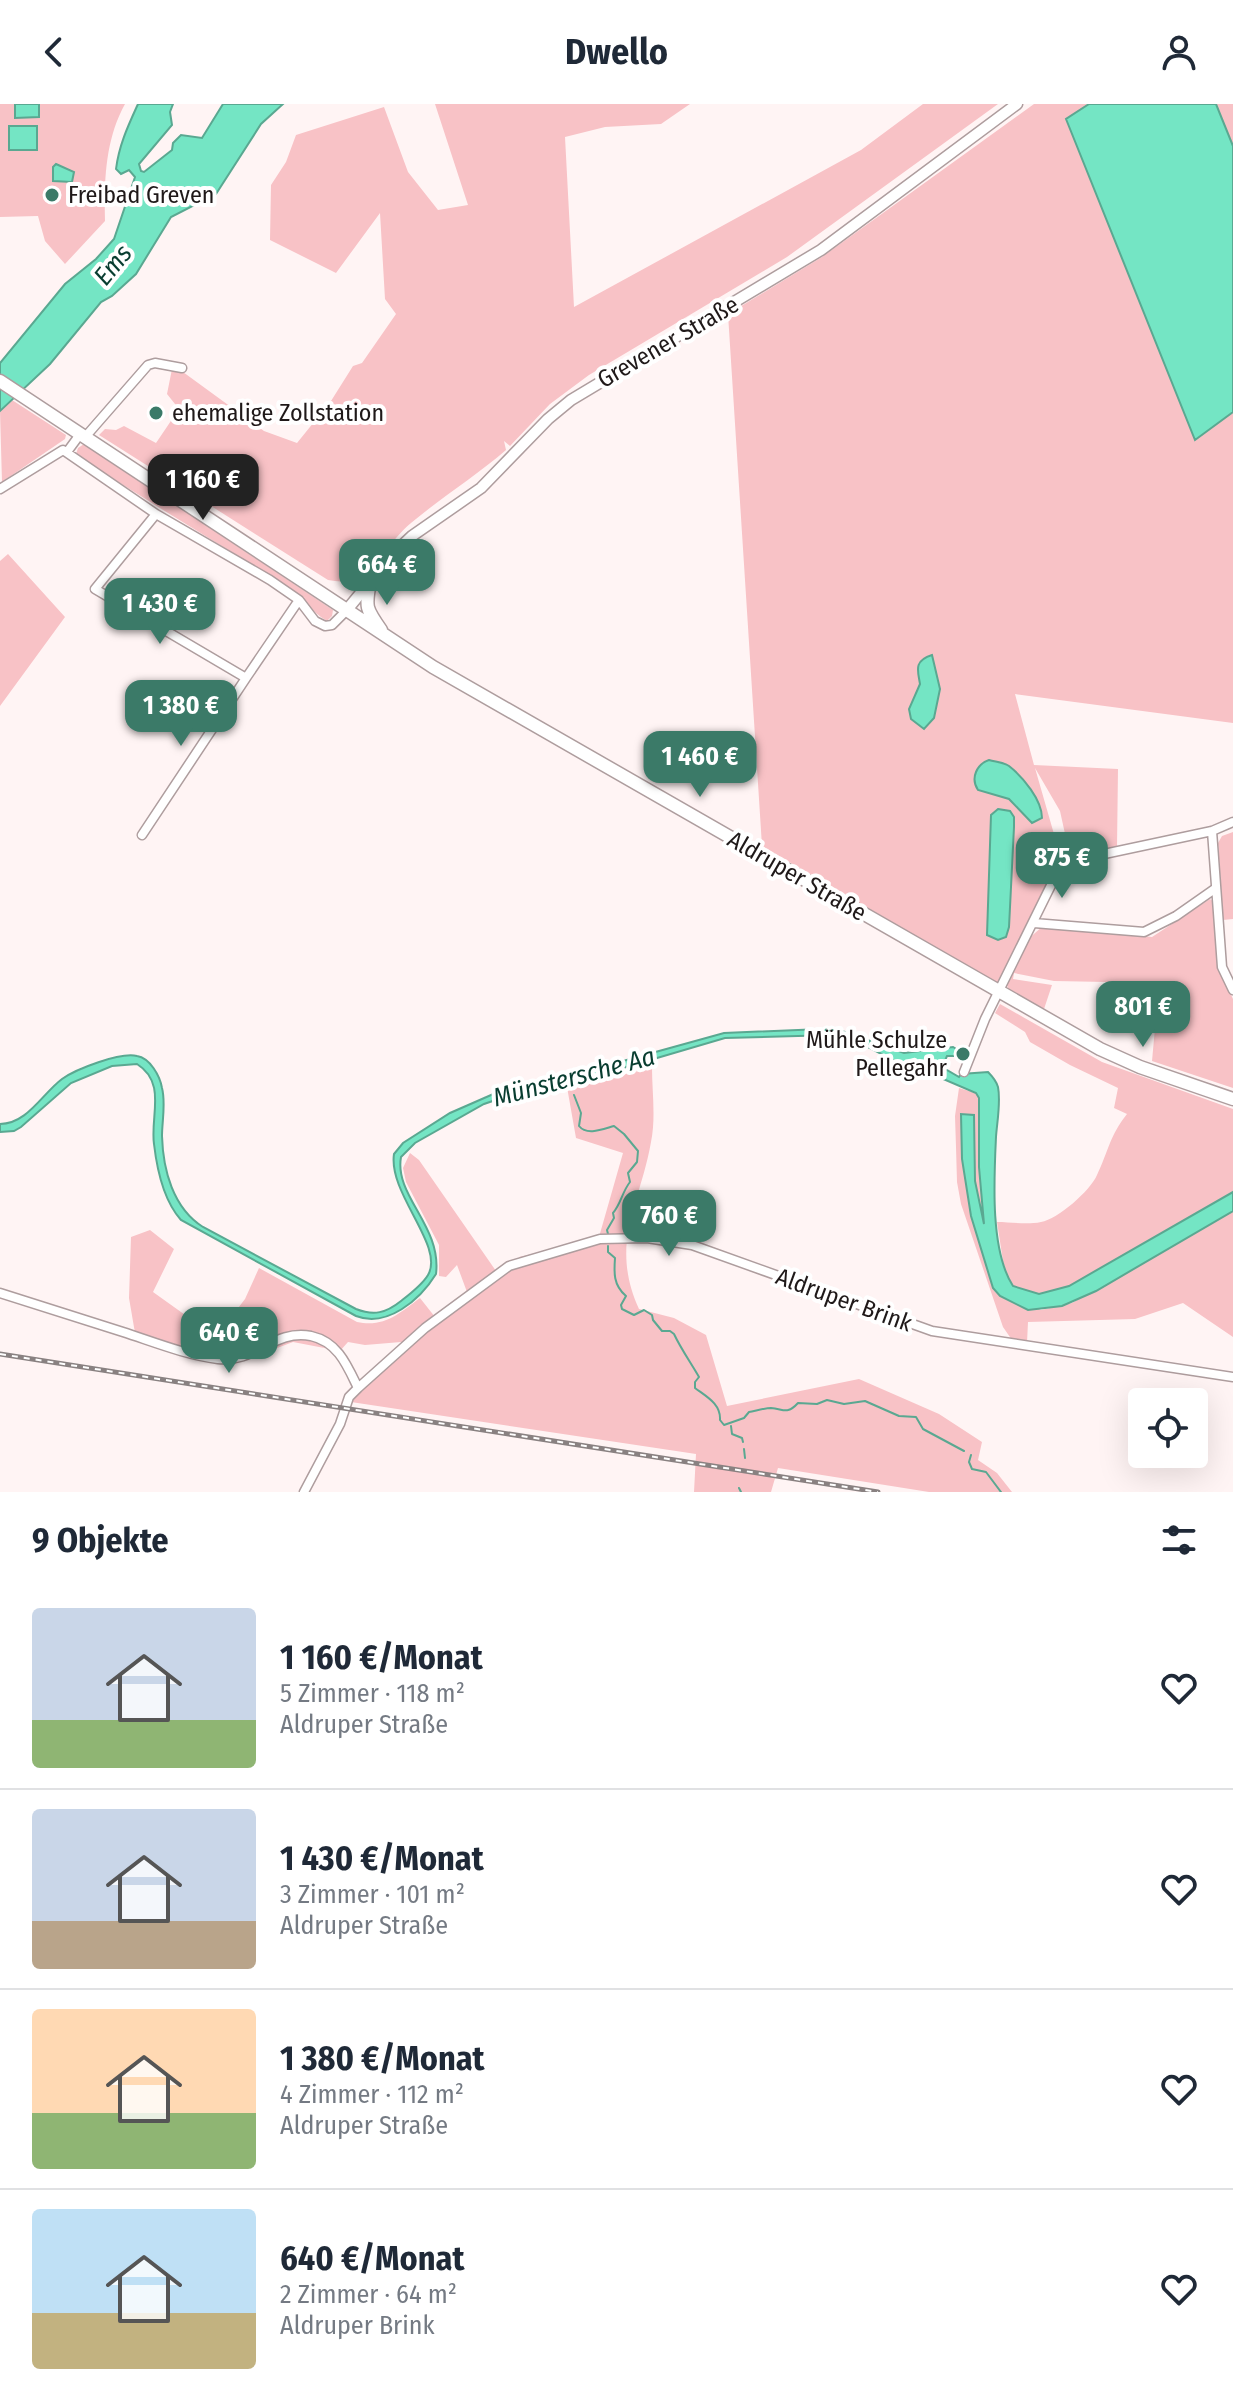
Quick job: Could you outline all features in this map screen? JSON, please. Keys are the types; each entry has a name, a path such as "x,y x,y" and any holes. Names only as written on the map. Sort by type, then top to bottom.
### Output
{"main road":[{"name":"Aldruper Straße","path":"0,381 445,674 1121,1059 1233,1099"},
{"path":"370,582 367,610 385,636"}],"street":[{"name":"Grevener Straße","path":"346,611 412,536 481,488 548,419 571,400 821,250 1017,104"},
{"path":"67,452 148,365 155,363 182,368"},
{"path":"0,489 60,450 67,452 156,514 270,580 299,600 315,621 325,626 332,625 346,611"},
{"path":"156,514 95,589 246,678"},
{"path":"142,835 299,600"},
{"path":"964,1072 1062,863 1212,831 1233,822"},
{"path":"1212,831 1222,967 1233,990"},
{"path":"1034,923 1144,932 1176,916 1216,888"},
{"name":"Aldruper Brink","path":"304,1492 340,1424 349,1397 425,1328 509,1266 600,1239 647,1238 692,1245 932,1331 1233,1377"},
{"path":"0,1293 184,1352 220,1359 245,1358 281,1337 314,1337 340,1351 358,1388"}],"shaded area":[{"name":"Freibad Greven","path":"0,104 125,104 110,147 105,221 65,264 45,241 38,216 0,217"},
{"path":"435,104 690,104 661,124 605,127 565,137 574,307 861,150 923,104 998,104 787,257 589,375 550,404 510,446 504,441 506,450 411,523 366,571 347,581 328,580 99,435 105,429 116,430 124,426 156,443 179,409 167,394 172,369 183,372 264,431 297,443 331,401 353,366 362,363 396,314 385,299 380,213 336,273 270,240 271,185 286,162 296,135 384,107 408,172 438,210 468,205"},
{"path":"1034,104 1089,104 1067,118 1195,439 1233,412 1233,723 1015,694 1034,765 1118,769 1117,847 1077,856 1069,852 1060,811 1035,768 1060,855 999,985 762,846 728,314 822,257"},
{"path":"1216,104 1233,104 1233,146"},
{"path":"12,400 66,435 65,439 2,482 0,411"},
{"path":"84,444 333,610 332,616 327,621 285,585 76,454"},
{"path":"8,554 65,617 0,706 0,561"},
{"path":"1233,832 1233,919 1223,920 1218,843 1222,836"},
{"path":"1210,899 1214,902 1217,965 1233,999 1233,1088 1152,1061 1156,1017 1168,1016 1169,994 1159,992 1159,983 1054,981 1014,973 1013,979 1052,985 1044,1009 1009,990 1006,983 1027,940 1043,926 1152,937"},
{"path":"1000,1004 1102,1062 1233,1109 1233,1192 1069,1286 1039,1294 1013,1286 1005,1274 997,1222 1041,1222 1056,1216 1073,1203 1093,1181 1113,1136 1127,1114 1114,1108 1118,1088 1030,1042 1025,1032 995,1013"},
{"path":"652,1068 652,1133 627,1244 630,1285 639,1309 674,1318 706,1335 727,1406 859,1379 939,1414 982,1442 978,1460 997,1473 1012,1492 929,1492 778,1468 771,1492 694,1492 696,1454 351,1402 355,1393 426,1330 519,1263 519,1257 601,1238 623,1153 576,1138 567,1087"},
{"path":"959,1088 976,1093 979,1098 979,1167 984,1224 975,1181 974,1115 961,1115 962,1159 971,1216 993,1288 1041,1310 1072,1303 1233,1211 1233,1337 1183,1303 1135,1319 1028,1322 1027,1343 1012,1340 1003,1327 961,1204 957,1182 955,1116"},
{"path":"410,1153 419,1160 496,1271 467,1292 457,1265 446,1277 439,1276 439,1245 406,1182 403,1168"},
{"path":"150,1230 174,1249 153,1292 216,1337 245,1299 259,1268 357,1322 384,1321 420,1298 435,1317 402,1345 401,1342 365,1345 348,1342 340,1351 293,1342 245,1360 220,1359 135,1333 129,1298 131,1237"}],"water":[{"path":"15,104 39,104 39,117 15,118"},
{"name":"Ems","path":"138,104 173,104 170,112 172,125 139,164 144,172 172,150 173,143 181,135 202,138 223,104 283,104 261,124 216,194 171,217 136,274 101,302 50,364 0,411 0,363 65,284 96,259 114,239 135,177 129,170 121,174 116,169 117,160"},
{"path":"1089,104 1216,104 1233,146 1233,412 1195,440 1066,119"},
{"path":"9,126 37,126 37,150 9,150"},
{"path":"56,164 74,172 72,182 53,181 53,167"},
{"path":"932,655 940,689 934,718 924,729 911,719 909,709 920,684 919,663"},
{"path":"989,760 1007,765 1020,776 1031,789 1042,818 1032,823 1009,799 978,790 976,772"},
{"path":"998,809 1010,811 1014,817 1014,827 1009,927 1006,937 998,940 987,935 991,815"},
{"name":"Münstersche Aa","path":"842,1031 904,1053 953,1047 958,1050 954,1056 947,1056 942,1067 959,1077 961,1074 988,1072 994,1078 999,1099 995,1214 1000,1254 1013,1286 1039,1294 1069,1286 1233,1192 1233,1211 1096,1291 1062,1306 1028,1310 1000,1296 993,1288 971,1216 962,1159 961,1114 974,1115 975,1181 984,1224 979,1167 979,1098 976,1093 941,1078 927,1078 870,1048 834,1035 725,1038 606,1073 525,1090 484,1104 415,1143 401,1157 401,1171 404,1185 432,1241 436,1274 421,1293 402,1309 391,1315 368,1319 356,1316 181,1220 165,1194 157,1164 153,1133 155,1090 146,1072 137,1064 112,1066 71,1083 21,1127 0,1132 0,1124 10,1123 26,1114 69,1075 109,1059 129,1055 142,1057 154,1068 162,1088 165,1162 172,1187 184,1210 203,1227 356,1309 380,1312 395,1305 419,1286 428,1275 431,1263 429,1249 394,1169 394,1154 403,1143 450,1113 507,1088 594,1069 724,1033"}],"waterway":[{"name":"Münstersche Aa","path":"574,1095 581,1113 579,1126 582,1129 595,1131 614,1126 638,1151 637,1162 628,1173 630,1182 613,1213 608,1234"},
{"path":"608,1246 608,1252 615,1258 617,1283 626,1296 622,1309 634,1315 644,1310 652,1315 662,1331 674,1334 699,1377 695,1388 716,1405 724,1425 744,1418 749,1412 771,1408 788,1410 798,1403 865,1401 899,1416 916,1417 923,1429 964,1451"},
{"path":"731,1426 732,1434 742,1438 743,1442"},
{"path":"744,1449 745,1458"},
{"path":"971,1455 969,1462 972,1469 986,1472 1001,1492"},
{"path":"739,1488 741,1492"}],"railway":[{"path":"0,1354 878,1492"}],"place":[{"name":"Freibad Greven","path":"52,195"},
{"name":"ehemalige Zollstation","path":"156,413"},
{"name":"Mühle Schulze Pellegahr","path":"963,1054"}]}
